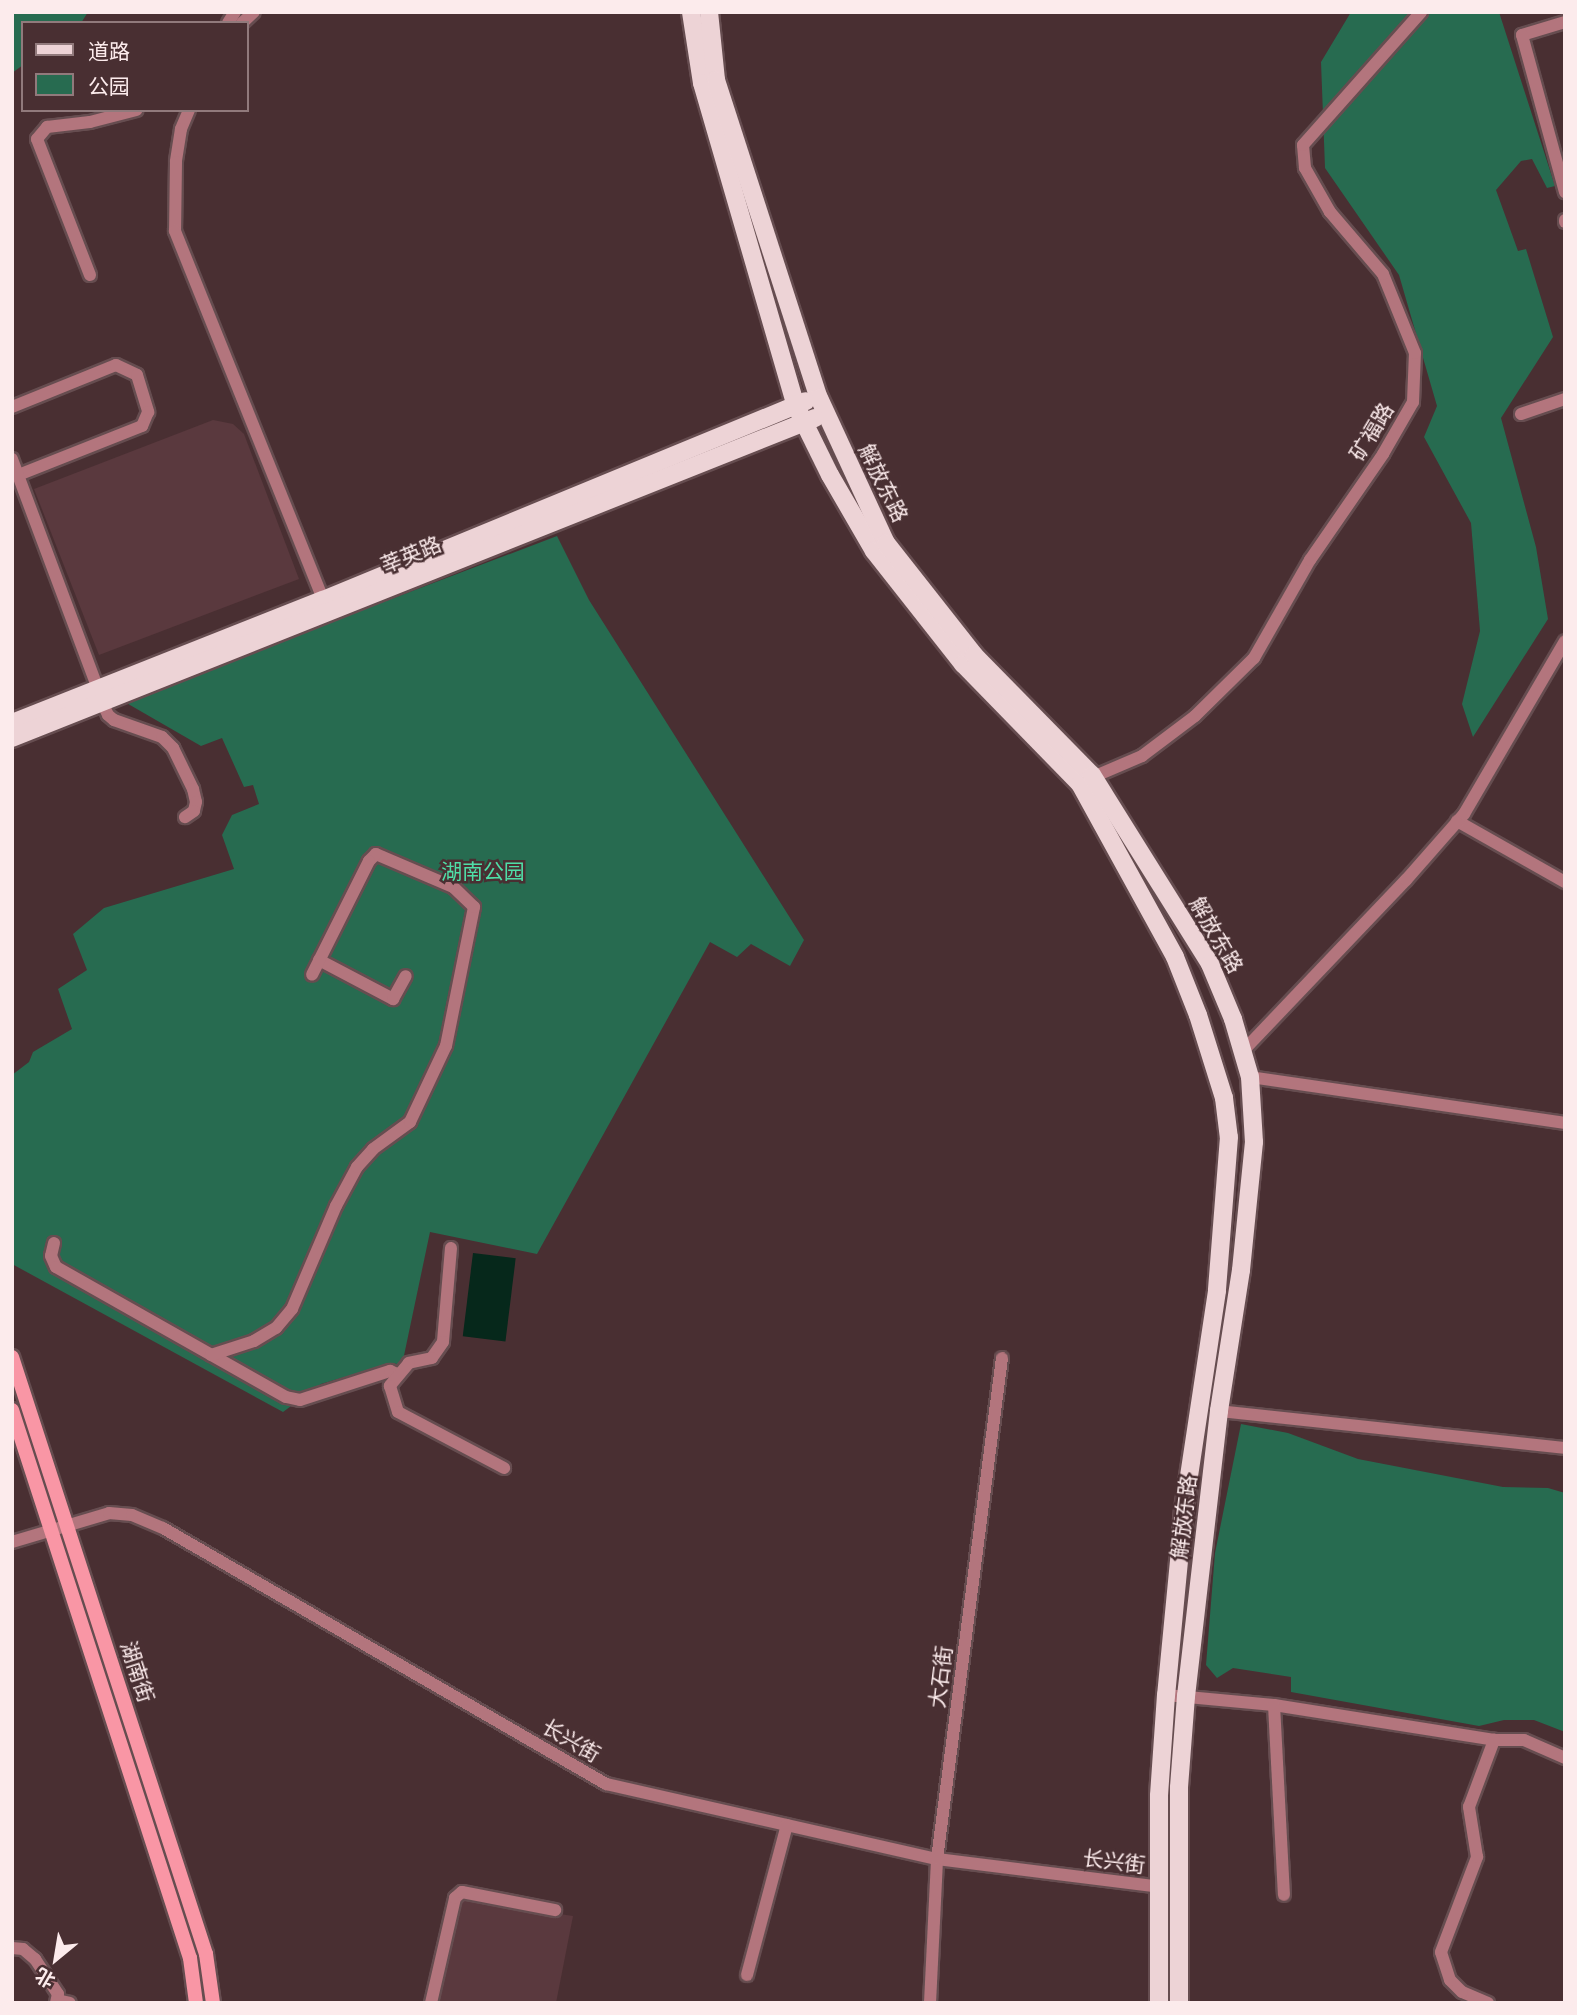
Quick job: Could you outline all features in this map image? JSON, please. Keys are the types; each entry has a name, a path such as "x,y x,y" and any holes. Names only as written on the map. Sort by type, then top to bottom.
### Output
{"main road":[{"name":"解放东路","path":"691,12 702,83 795,404 830,475 874,551 962,664 1086,780 1175,957 1218,1075 1229,1137 1217,1291 1184,1509 1166,1695 1159,1796 1159,2003"},
{"name":"解放东路","path":"709,12 716,80 819,398 886,543 974,655 1086,780 1210,964 1233,1019 1250,1077 1254,1142 1241,1270 1219,1411 1186,1696 1179,1788 1179,2003"},
{"name":"莘英路","path":"12,738 100,696 323,600 795,404 819,398"},
{"name":"莘英路","path":"12,723 100,696 804,421 826,415"},
{"name":"湖南街","path":"12,1357 206,1954 213,2003"},
{"name":"湖南街","path":"12,1410 190,1958 196,2003"}],"street":[{"name":"矿福路","path":"1086,780 1142,755 1195,716 1254,658 1310,560 1382,454 1413,402 1415,353 1383,274 1330,212 1305,167 1303,145 1421,12"},
{"path":"1565,22 1522,35 1565,192"},
{"path":"90,275 37,139 47,127 90,122 128,112"},
{"path":"187,112 181,129 176,162 175,231 323,600"},
{"path":"12,407 116,365 137,375 148,412 142,426 18,475"},
{"path":"1521,414 1565,399"},
{"path":"12,459 108,715 114,720 162,737 173,748 193,789 194,811 185,817"},
{"path":"1242,1051 1406,880 1457,821 1565,640"},
{"path":"1457,821 1565,882"},
{"path":"211,1355 254,1341 276,1328 284,1319 292,1309 357,1167 373,1149 410,1122 446,1046 474,907 453,887 376,854 369,860 312,975"},
{"path":"319,960 393,999 406,976"},
{"path":"1250,1077 1565,1124"},
{"path":"54,1243 51,1256 56,1267 286,1397 300,1400 390,1371 397,1374"},
{"path":"451,1248 443,1342 432,1358 409,1363 397,1374 390,1386 398,1412 504,1468"},
{"name":"大石街","path":"930,2003 937,1859 1002,1358"},
{"path":"1219,1411 1565,1448"},
{"name":"长兴街","path":"12,1542 109,1513 132,1515 163,1528 606,1784 937,1859 1161,1887"},
{"path":"1166,1695 1274,1705 1494,1740 1524,1740 1565,1758"},
{"path":"1274,1705 1284,1895"},
{"path":"1488,2003 1462,1992 1450,1980 1441,1952 1477,1857 1469,1807 1494,1740"},
{"path":"747,1975 787,1825"},
{"path":"430,2003 455,1898 462,1892 555,1910"},
{"path":"12,1948 23,1949 36,1959 58,1994 56,2002 71,2003"}],"shaded area":[{"path":"213,420 233,424 244,434 299,579 99,655 34,489"},
{"path":"473,1253 516,1258 505,1342 463,1336"},
{"path":"460,1899 573,1916 556,2003 436,2003"}],"green space":[{"path":"12,12 88,12 82,21 21,21 21,66 12,73"},
{"path":"1351,12 1499,12 1555,186 1547,188 1532,159 1521,161 1496,190 1518,251 1526,249 1553,337 1501,418 1536,547 1548,619 1473,737 1462,704 1480,631 1471,523 1424,437 1437,406 1399,275 1325,168 1321,62"},
{"name":"湖南公园","path":"557,536 589,600 804,940 790,966 751,944 737,957 710,942 537,1254 430,1232 402,1365 392,1363 321,1384 283,1412 12,1264 12,1075 29,1062 33,1052 72,1029 58,989 87,970 73,934 104,908 234,869 222,835 232,815 259,804 253,785 244,787 222,738 201,746 123,701"},
{"path":"1241,1424 1288,1433 1358,1459 1503,1487 1548,1488 1565,1493 1565,1732 1534,1720 1504,1720 1479,1726 1291,1692 1291,1677 1233,1668 1217,1678 1206,1665 1215,1553"}]}
